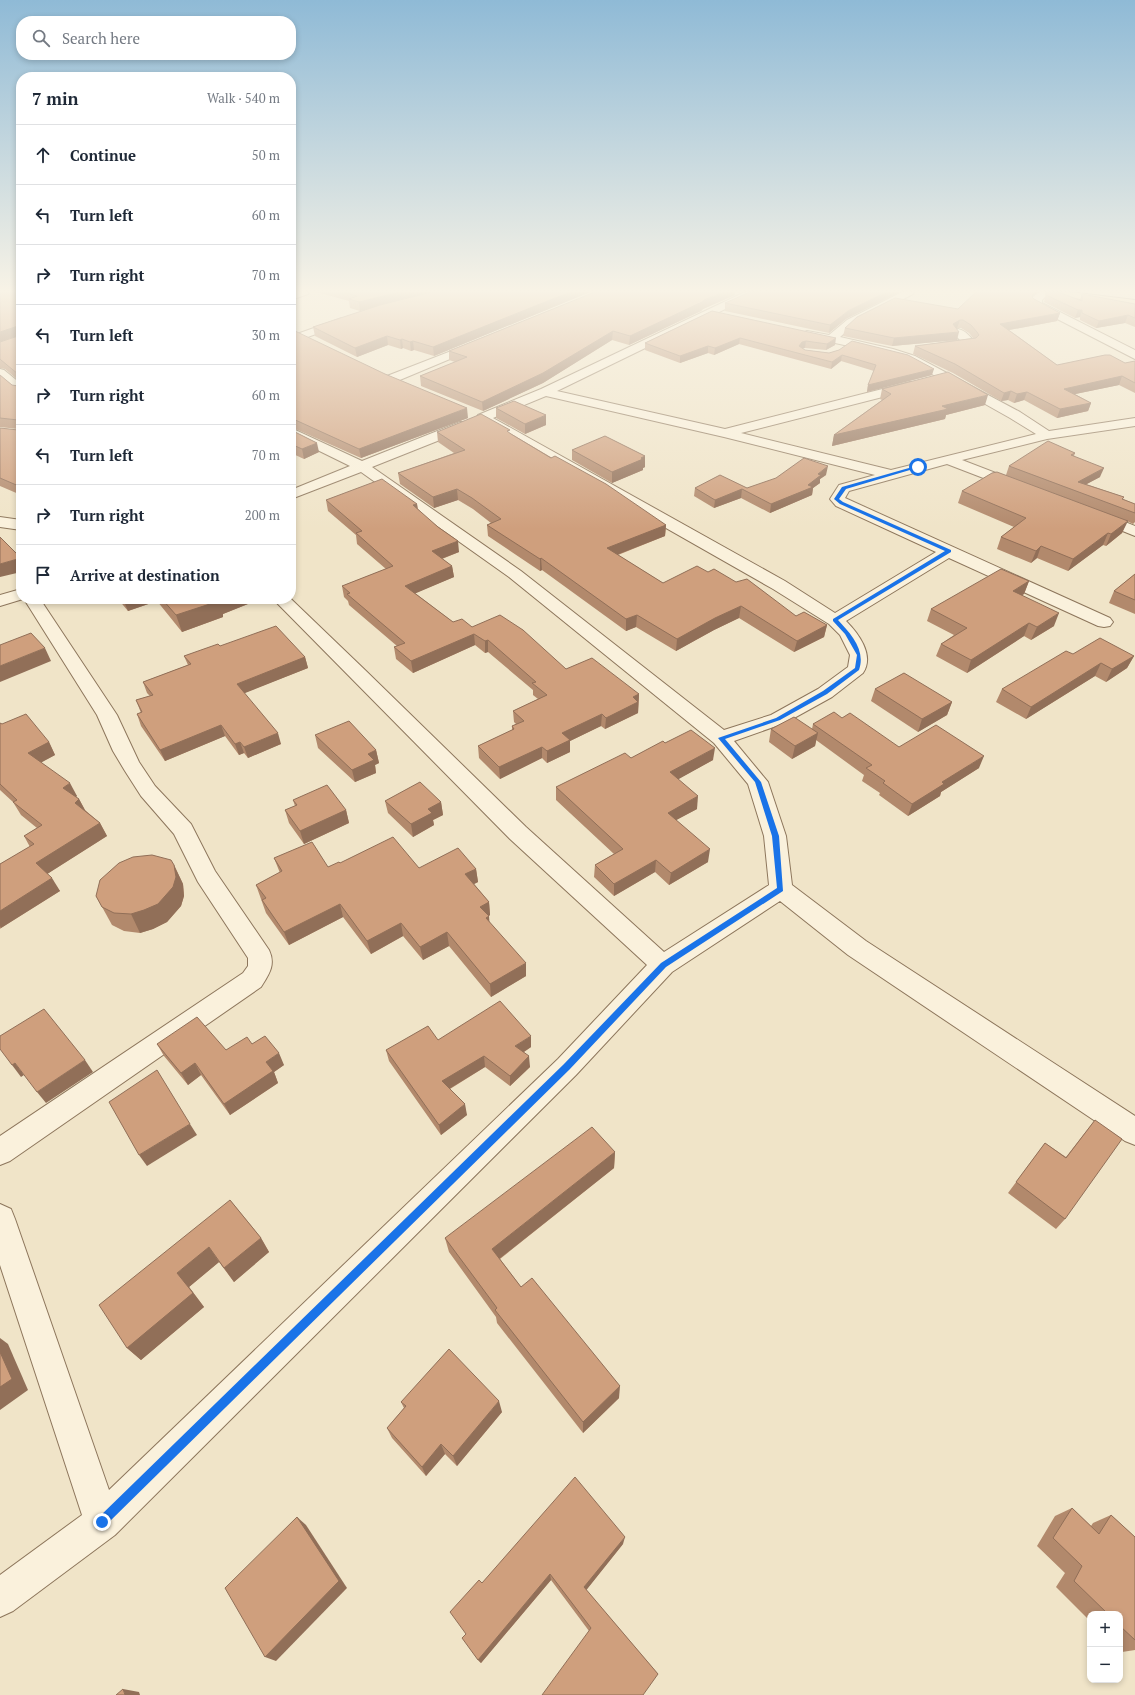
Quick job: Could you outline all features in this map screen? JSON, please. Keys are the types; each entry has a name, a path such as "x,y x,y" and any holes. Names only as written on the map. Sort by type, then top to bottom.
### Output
{"street":[{"path":"391,380 412,371"},
{"path":"296,493 483,418 545,392 587,371"},
{"path":"937,371 1047,435"},
{"path":"0,373 16,386"},
{"path":"378,373 391,380 406,385"},
{"path":"725,433 948,377"},
{"path":"545,392 725,433 892,475"},
{"path":"469,412 483,418 779,585 835,620 848,633 859,655 857,669 825,693 778,719 721,738"},
{"path":"1104,622 842,503 837,499 844,488 949,460 1047,435 1135,422"},
{"path":"296,434 363,467 515,574 721,738 758,782 776,836 781,889 857,948 1135,1132"},
{"path":"949,460 1031,491"},
{"path":"1083,511 1135,530"},
{"path":"0,522 16,524"},
{"path":"835,620 949,551"},
{"path":"0,601 16,596"},
{"path":"0,1152 252,980 260,968 260,957 206,876 183,830 144,785 123,751 107,715 35,604"},
{"path":"286,604 360,674 518,833 663,965"},
{"path":"0,1598 102,1522 567,1067 663,965 781,889"},
{"path":"3,1238 102,1522"}],"building":[{"path":"296,371 379,371 467,408 359,449 296,420"},
{"path":"432,371 546,371 482,402 420,376"},
{"path":"874,371 925,371 868,385"},
{"path":"967,371 1135,371 1135,383 1122,376 1064,389 1091,403 1060,409 1027,392 1017,394 1011,391 1004,393"},
{"path":"948,372 988,395 942,406 948,409 834,435 891,394 882,389"},
{"path":"0,375 12,385 16,386 16,420 0,418"},
{"path":"514,401 546,415 525,424 496,408"},
{"path":"481,414 510,430 507,431 551,458 555,456 606,484 666,525 607,548 663,583 697,566 708,572 714,569 736,582 747,579 796,616 804,612 827,625 797,641 741,606 715,618 677,639 637,615 626,619 541,558 540,559 487,525 501,519 457,489 433,497 398,473 465,450 437,432"},
{"path":"0,428 16,430 16,485 0,478"},
{"path":"296,432 317,443 302,449 296,446"},
{"path":"605,436 645,456 641,458 643,459 612,472 572,450"},
{"path":"1048,441 1075,453 1071,455 1104,468 1078,482 1124,497 1122,499 1135,504 1135,513 1009,466"},
{"path":"804,458 828,466 818,474 821,475 808,485 813,487 771,504 742,489 715,500 695,488 720,475 747,488 776,478"},
{"path":"997,472 1128,521 1111,534 1108,533 1073,559 1041,546 1036,551 1001,537 1026,518 962,491 992,473"},
{"path":"382,479 417,504 413,505 438,527 458,541 432,551 452,566 405,586 453,622 462,619 472,627 500,615 523,630 566,669 592,658 639,694 633,697 638,702 606,718 602,714 562,733 570,740 547,751 542,747 499,767 478,746 514,729 512,726 524,721 513,711 547,695 532,683 536,682 488,640 485,641 474,634 411,661 394,647 405,643 347,594 350,593 342,586 393,566 356,533 362,531 326,500"},
{"path":"0,537 16,553 16,559 0,564"},
{"path":"1001,569 1029,581 1013,591 1059,613 1037,627 1029,623 971,660 941,644 967,628 931,609"},
{"path":"1135,574 1135,600 1114,591"},
{"path":"166,604 210,604 176,615"},
{"path":"276,626 305,657 237,684 278,733 244,747 240,742 235,744 221,725 160,750 137,714 142,712 136,700 153,695 143,682 191,664 184,656 218,644 220,646"},
{"path":"31,633 45,648 0,666 0,645"},
{"path":"1100,638 1134,656 1112,669 1101,663 1031,707 1002,689 1066,651 1073,654"},
{"path":"904,673 952,702 922,719 875,689"},
{"path":"834,712 842,718 850,713 899,747 936,725 984,756 942,782 944,784 912,804 883,783 885,781 866,768 872,765 813,724"},
{"path":"26,714 49,742 28,753 70,783 63,788 79,799 75,803 100,823 36,863 52,878 0,911 0,864 34,844 24,836 42,825 13,802 17,800 0,784 0,723 2,724"},
{"path":"794,717 818,733 795,746 771,729"},
{"path":"349,721 376,750 368,754 374,760 352,770 315,735"},
{"path":"691,730 715,748 670,772 698,796 668,813 710,849 671,873 656,860 614,884 595,865 623,849 556,787 625,753 631,758 663,741 665,743"},
{"path":"420,782 441,802 428,809 432,813 411,824 385,801"},
{"path":"327,785 346,810 300,831 285,810 297,805 293,800"},
{"path":"393,837 419,868 458,848 476,869 465,874 489,902 480,907 489,916 486,918 526,963 490,984 447,932 420,947 401,923 367,941 340,904 284,932 262,900 266,898 256,885 282,871 274,858 312,842 328,867 339,862 340,863"},
{"path":"152,855 171,860 174,865 176,877 173,887 158,904 131,914 114,913 102,907 96,896 100,880 119,863 133,857"},
{"path":"500,1001 531,1036 515,1046 529,1056 510,1076 484,1056 442,1081 465,1104 439,1125 386,1050 428,1026 438,1040"},
{"path":"44,1009 85,1060 37,1092 15,1063 12,1065 0,1049 0,1036"},
{"path":"197,1017 226,1050 247,1037 252,1044 265,1036 279,1053 266,1062 273,1071 224,1104 195,1063 181,1073 157,1044"},
{"path":"157,1070 190,1124 139,1155 109,1102"},
{"path":"1095,1120 1122,1139 1065,1219 1016,1182 1045,1143 1066,1158"},
{"path":"592,1127 615,1152 492,1249 521,1287 532,1278 620,1386 583,1422 495,1310 497,1308 445,1238"},
{"path":"230,1200 261,1238 224,1268 209,1247 177,1273 193,1293 127,1348 99,1305"},
{"path":"449,1349 499,1401 453,1456 441,1444 422,1467 387,1428 406,1406 401,1402"},
{"path":"0,1352 12,1379 0,1387"},
{"path":"575,1477 625,1537 584,1587 658,1674 643,1695 542,1695 591,1628 550,1574 478,1660 462,1638 466,1634 450,1612 479,1580 482,1583"},
{"path":"1072,1508 1099,1534 1111,1515 1135,1537 1135,1640 1123,1629 1123,1611 1105,1611 1074,1581 1082,1566 1053,1538"},
{"path":"297,1517 339,1581 265,1657 225,1588"},
{"path":"123,1689 125,1695 116,1695"}],"route":[{"path":"102,1522 567,1067 663,965 781,889 776,836 758,782 721,738 778,719 825,693 857,669 859,655 848,633 835,620 949,551 842,503 837,499 844,488 918,467"}]}
